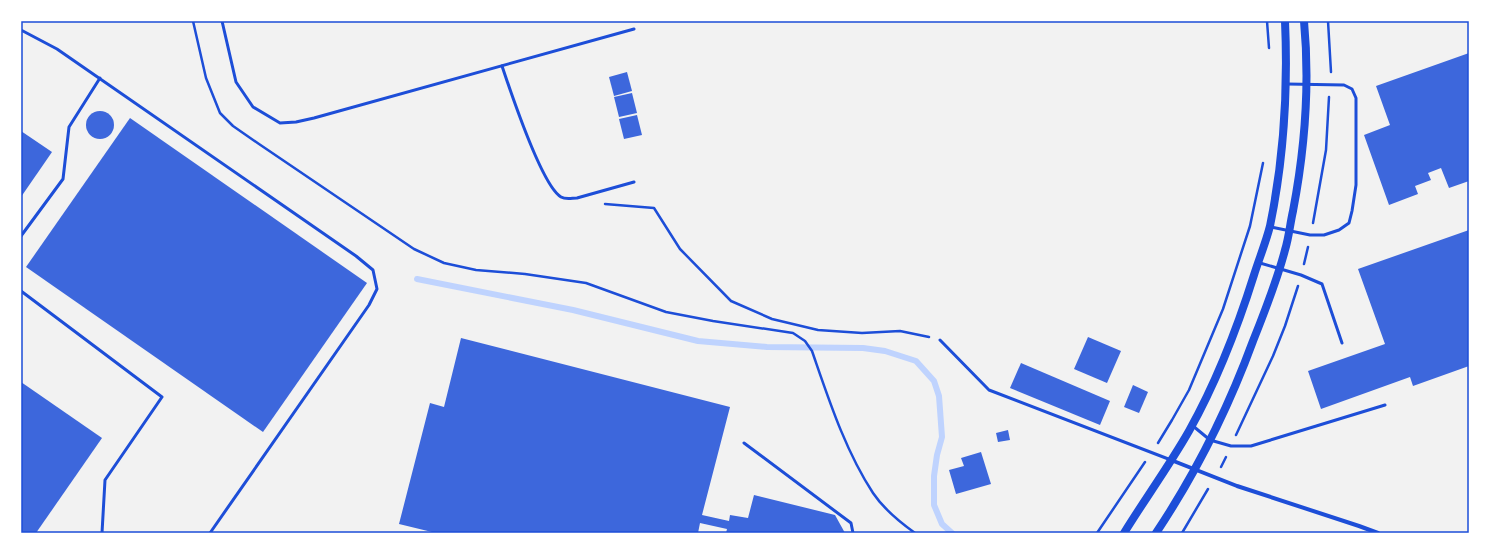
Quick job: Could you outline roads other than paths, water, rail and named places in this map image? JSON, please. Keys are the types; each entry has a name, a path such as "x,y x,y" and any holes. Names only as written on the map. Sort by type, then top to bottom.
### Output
{"main road":[{"path":"1124,533 1192,425 1215,380 1229,347 1258,262 1269,227 1282,144 1287,84 1285,21"},
{"path":"1156,533 1195,470 1232,395 1247,359 1285,250 1304,143 1307,85 1304,21"}],"street":[{"path":"1170,460 1237,486 1378,533"}],"lane":[{"path":"222,21 236,82 253,107 280,123 296,122 314,118 634,29"},
{"path":"21,30 56,48 374,270 377,289 369,305 210,533"},
{"path":"502,66 515,107 537,159 555,191 562,197 569,199 634,182"},
{"path":"21,236 64,179 68,127 100,78"},
{"path":"1269,227 1310,235 1324,235 1339,230 1349,223 1356,184 1358,160 1356,98 1352,89 1344,85 1287,84"},
{"path":"1258,262 1302,275 1322,284 1342,342"},
{"path":"21,291 162,397 105,480 102,533"},
{"path":"940,340 989,390 1170,460"},
{"path":"1192,425 1210,440 1231,446 1252,446 1385,405"},
{"path":"744,443 851,523 853,533"}],"waterway":[{"path":"417,279 573,310 698,341 767,347 863,348 885,351 916,361 934,381 939,396 942,437 937,455 934,476 934,505 942,524 952,533"}]}
